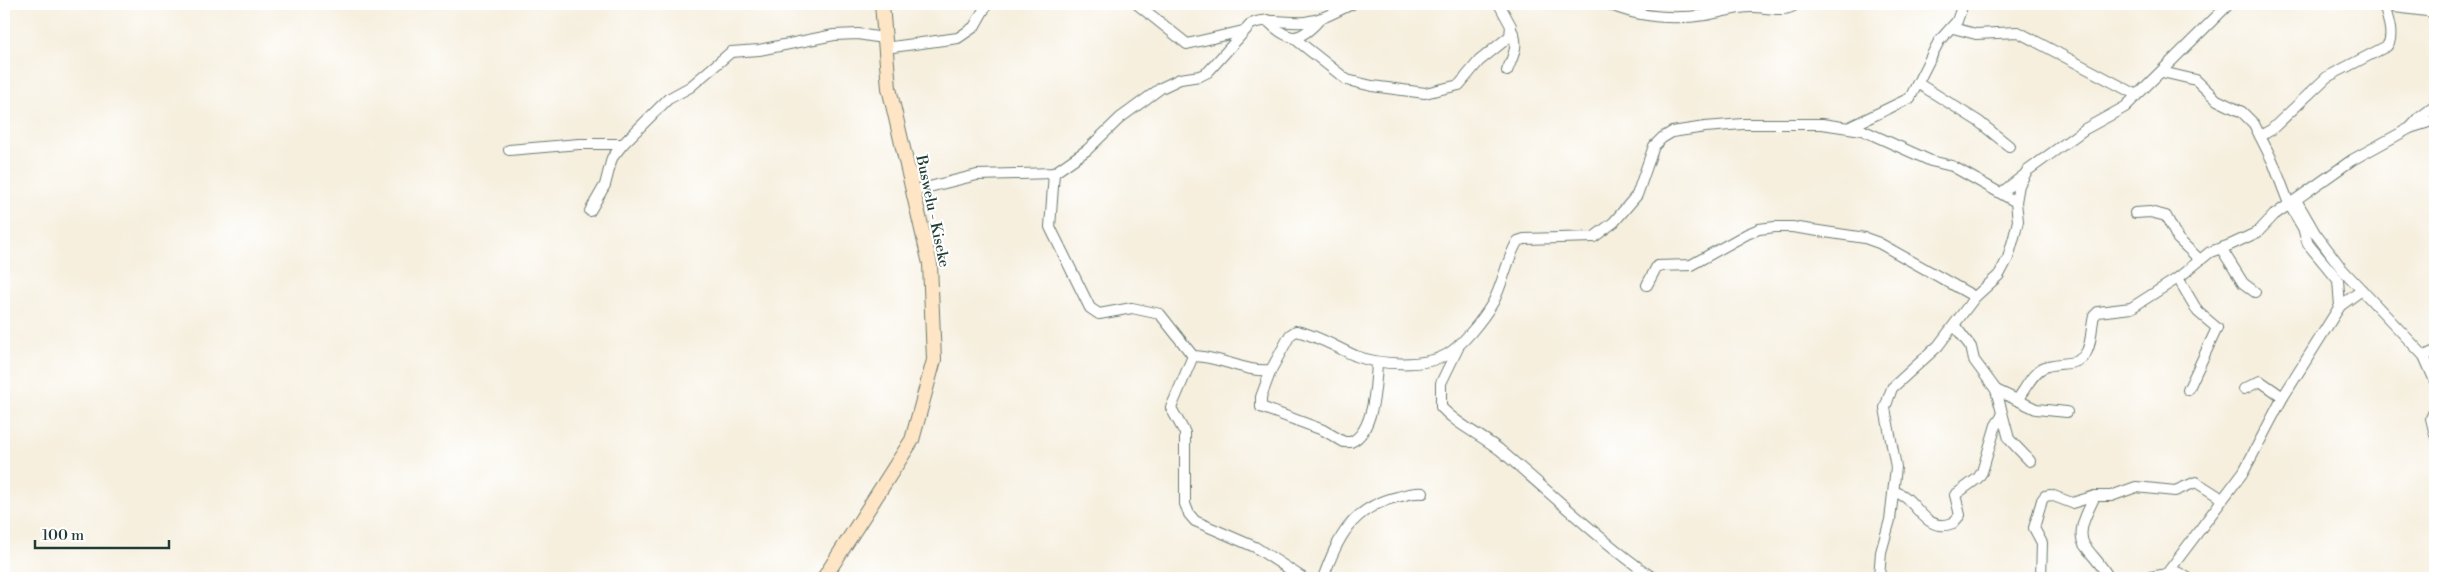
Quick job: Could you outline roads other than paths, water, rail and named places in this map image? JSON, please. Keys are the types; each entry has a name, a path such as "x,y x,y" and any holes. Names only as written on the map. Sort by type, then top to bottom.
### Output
{"main road":[{"name":"Buswelu - Kiseke","path":"824,578 912,440 934,360 930,264 889,88 882,4"}],"street":[{"path":"590,211 605,185 612,158 623,144 668,99 690,88 731,52 759,50 834,36 858,34 884,43 958,38 974,27 987,4"},
{"path":"1137,4 1187,44 1244,31"},
{"path":"1294,38 1303,35 1318,20 1352,4"},
{"path":"1499,4 1515,37 1515,49 1507,71"},
{"path":"1609,4 1638,14 1686,17 1733,6 1789,8 1796,4"},
{"path":"1850,128 1910,98 1919,84 1939,41 1953,28 1963,4"},
{"path":"2001,193 2046,155 2097,122 2116,114 2162,72 2229,4"},
{"path":"2372,4 2435,12"},
{"path":"2260,136 2271,130 2327,77 2387,46 2390,42 2390,36 2384,6"},
{"path":"1268,20 1285,36 1294,38 1347,80 1372,86 1424,93 1459,86 1479,62 1506,40 1512,32"},
{"path":"913,191 976,175 1054,173 1087,150 1120,118 1161,88 1180,79 1200,76 1208,72 1251,24 1268,20 1284,23 1318,20"},
{"path":"1953,28 1976,34 2018,32 2137,95"},
{"path":"2162,72 2196,80 2217,100 2242,112 2254,124 2292,202 2308,244 2338,280 2340,306"},
{"path":"1919,84 1978,121 2009,146"},
{"path":"2410,128 2419,118 2435,106"},
{"path":"1872,116 1873,134"},
{"path":"2017,400 2038,371 2046,366 2068,364 2084,356 2088,349 2094,316 2098,312 2130,308 2178,278 2198,259 2258,232 2274,215 2352,160 2410,128 2435,120"},
{"path":"1377,362 1374,402 1361,434 1351,442 1344,442 1323,430 1260,407 1261,397 1271,370 1290,335 1296,331 1358,357 1377,362 1430,360 1445,356 1458,346 1491,306 1504,280 1518,241 1524,239 1594,237 1601,233 1614,222 1637,195 1654,146 1672,132 1743,124 1822,124 1850,128 1873,134 1931,161 1952,166 2016,202"},
{"path":"509,150 579,144 623,144"},
{"path":"1054,173 1050,227 1090,308 1099,314 1132,308 1160,314 1193,356"},
{"path":"1879,578 1880,552 1890,520 1896,467 1884,408 1887,398 1892,388 1938,346 1955,326 1975,297 1999,275 2008,258 2018,221 2016,202 2024,175"},
{"path":"2292,202 2342,269 2424,356 2435,381"},
{"path":"2135,213 2150,212 2166,216 2178,238 2198,259"},
{"path":"1647,285 1657,266 1691,265 1759,229 1792,227 1865,238 1879,243 1975,297"},
{"path":"2221,248 2243,283 2255,292"},
{"path":"2178,278 2198,312 2217,328 2188,390"},
{"path":"2168,572 2221,498 2244,471 2283,397 2340,306 2362,290"},
{"path":"1955,326 1970,347 1974,360 1996,390 2009,439 2030,461"},
{"path":"1458,346 1442,383 1441,407 1448,416 1498,448 1590,530 1653,578"},
{"path":"2424,356 2435,351"},
{"path":"1193,356 1208,356 1252,370 1271,370"},
{"path":"1193,356 1171,408 1186,433 1186,504 1189,514 1195,521 1255,547 1303,578"},
{"path":"2244,388 2260,381 2283,397"},
{"path":"1996,390 2036,409 2067,412"},
{"path":"2435,410 2431,418 2435,435"},
{"path":"1894,492 1907,497 1920,515 1932,522 1940,524 1954,523 1960,515 1955,495 1978,478 1982,472 1996,425 2002,416"},
{"path":"2041,578 2042,543 2034,528 2042,500 2045,496 2051,495 2072,503 2095,496 2111,496 2136,487 2175,491 2192,482 2203,486 2221,498"},
{"path":"1323,578 1343,532 1364,510 1383,500 1413,492 1423,492"},
{"path":"2095,496 2082,533 2085,546 2101,563 2109,578"},
{"path":"2146,578 2168,572 2177,572 2188,578"}]}
